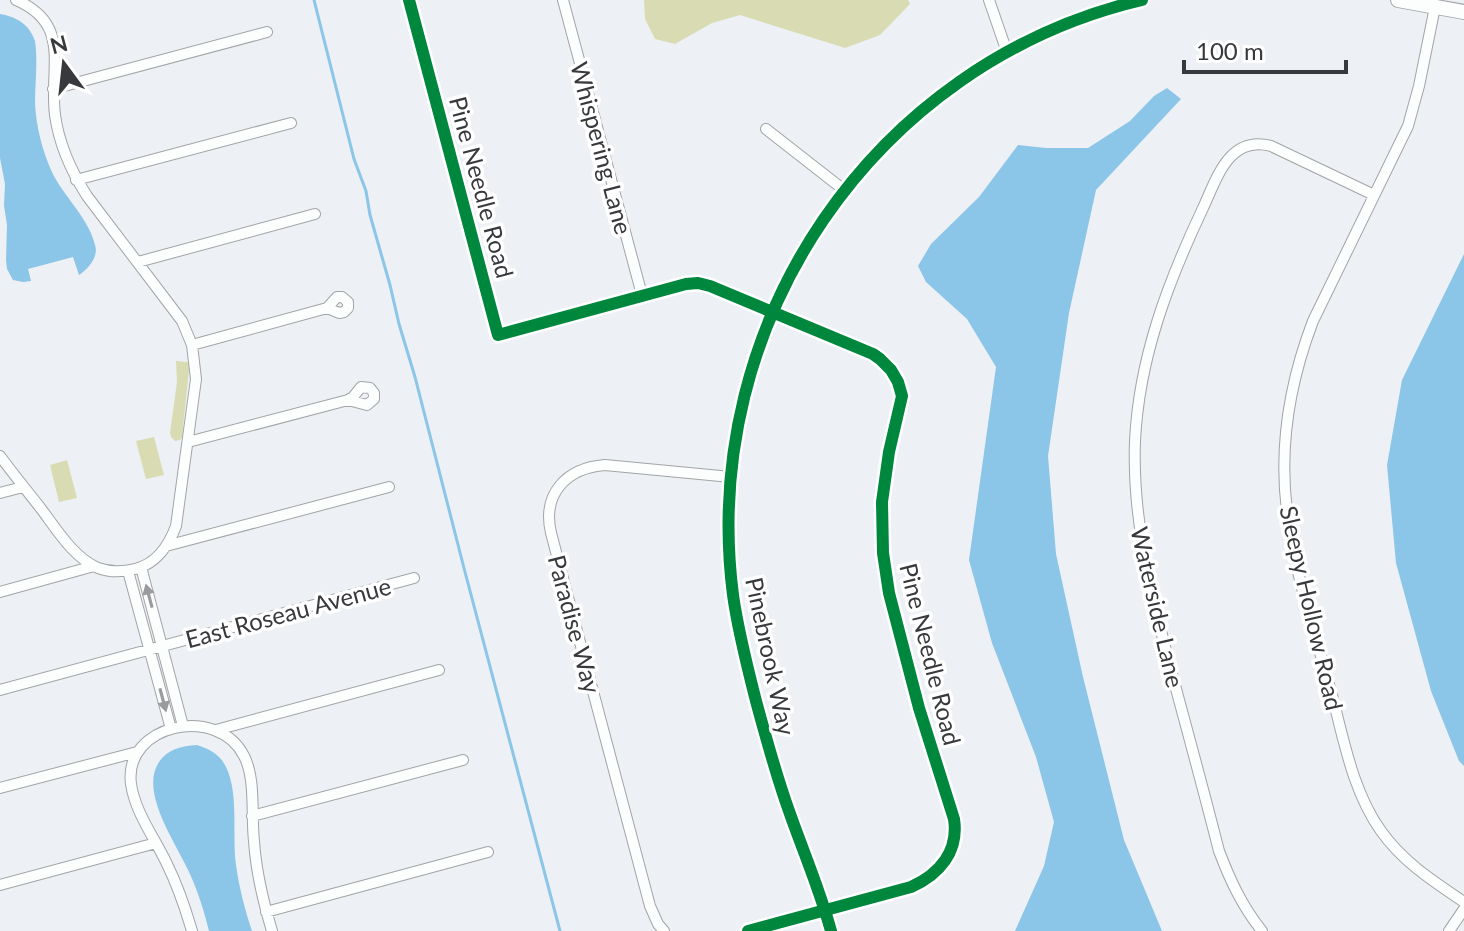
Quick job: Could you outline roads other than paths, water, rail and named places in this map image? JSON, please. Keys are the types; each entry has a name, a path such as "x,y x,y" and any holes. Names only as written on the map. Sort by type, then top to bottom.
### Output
{"street":[{"path":"0,456 79,555 94,566 111,571 141,567 166,546 176,526 196,379 192,345 177,312 76,180 55,118 53,89 56,54 51,31 41,15 19,0"},
{"name":"Pine Needle Road","path":"409,0 498,335 686,284 704,284 873,354 887,364 898,382 901,403 889,452 882,502 885,571 919,708 951,808 955,827 953,846 946,860 923,882 825,910"},
{"name":"Whispering Lane","path":"563,0 642,295"},
{"path":"989,0 1007,52"},
{"name":"Pinebrook Way","path":"831,931 776,772 741,642 733,595 728,510 731,477 745,394 758,349 782,289 803,250 844,190 909,121 957,83 1007,52 1065,24 1142,0"},
{"path":"1398,0 1464,12"},
{"name":"Sleepy Hollow Road","path":"1435,7 1413,110 1404,134 1313,321 1296,373 1285,435 1284,477 1287,515 1296,561 1344,741 1366,806 1383,834 1404,858 1464,902"},
{"path":"53,89 267,32"},
{"path":"76,180 291,123"},
{"path":"766,129 844,190"},
{"name":"Waterside Lane","path":"1262,931 1242,903 1219,851 1152,599 1139,531 1135,483 1135,439 1140,394 1149,346 1175,269 1213,186 1233,153 1253,144 1271,146 1374,195"},
{"path":"138,262 315,214"},
{"path":"192,345 327,308"},
{"path":"188,442 348,400"},
{"name":"Paradise Way","path":"664,931 650,906 551,533 549,506 567,479 594,466 731,477"},
{"path":"0,493 23,487"},
{"path":"166,546 389,487"},
{"path":"0,592 94,566"},
{"path":"141,567 183,726"},
{"path":"128,571 171,729"},
{"name":"East Roseau Avenue","path":"0,690 414,578"},
{"path":"216,730 439,670"},
{"path":"192,931 175,883 132,792 131,769 137,752 153,738 183,726 216,730 237,745 246,761 259,879 272,931"},
{"path":"0,788 137,752"},
{"path":"252,816 463,760"},
{"path":"0,885 156,843"},
{"path":"266,912 488,852"},
{"path":"1449,931 1464,909"},
{"path":"748,931 825,910"}],"water":[{"path":"0,14 22,22 35,41 35,103 42,146 56,179 87,225 96,249 89,266 79,275 73,257 28,269 31,281 13,280 7,269 5,184 0,158"},
{"path":"1167,88 1181,99 1096,190 1069,313 1048,456 1056,554 1083,677 1124,840 1162,931 1015,931 1044,866 1054,822 1036,757 992,643 969,560 996,367 967,319 926,282 918,266 931,244 979,197 1018,145 1088,148 1130,121 1154,96"},
{"path":"1464,254 1464,766 1459,761 1431,691 1396,563 1387,465 1402,380"},
{"path":"197,745 217,755 224,762 230,777 236,865 252,931 209,931 195,886 156,802 154,774 159,762 175,749"}],"waterway":[{"path":"314,0 560,931"}]}
